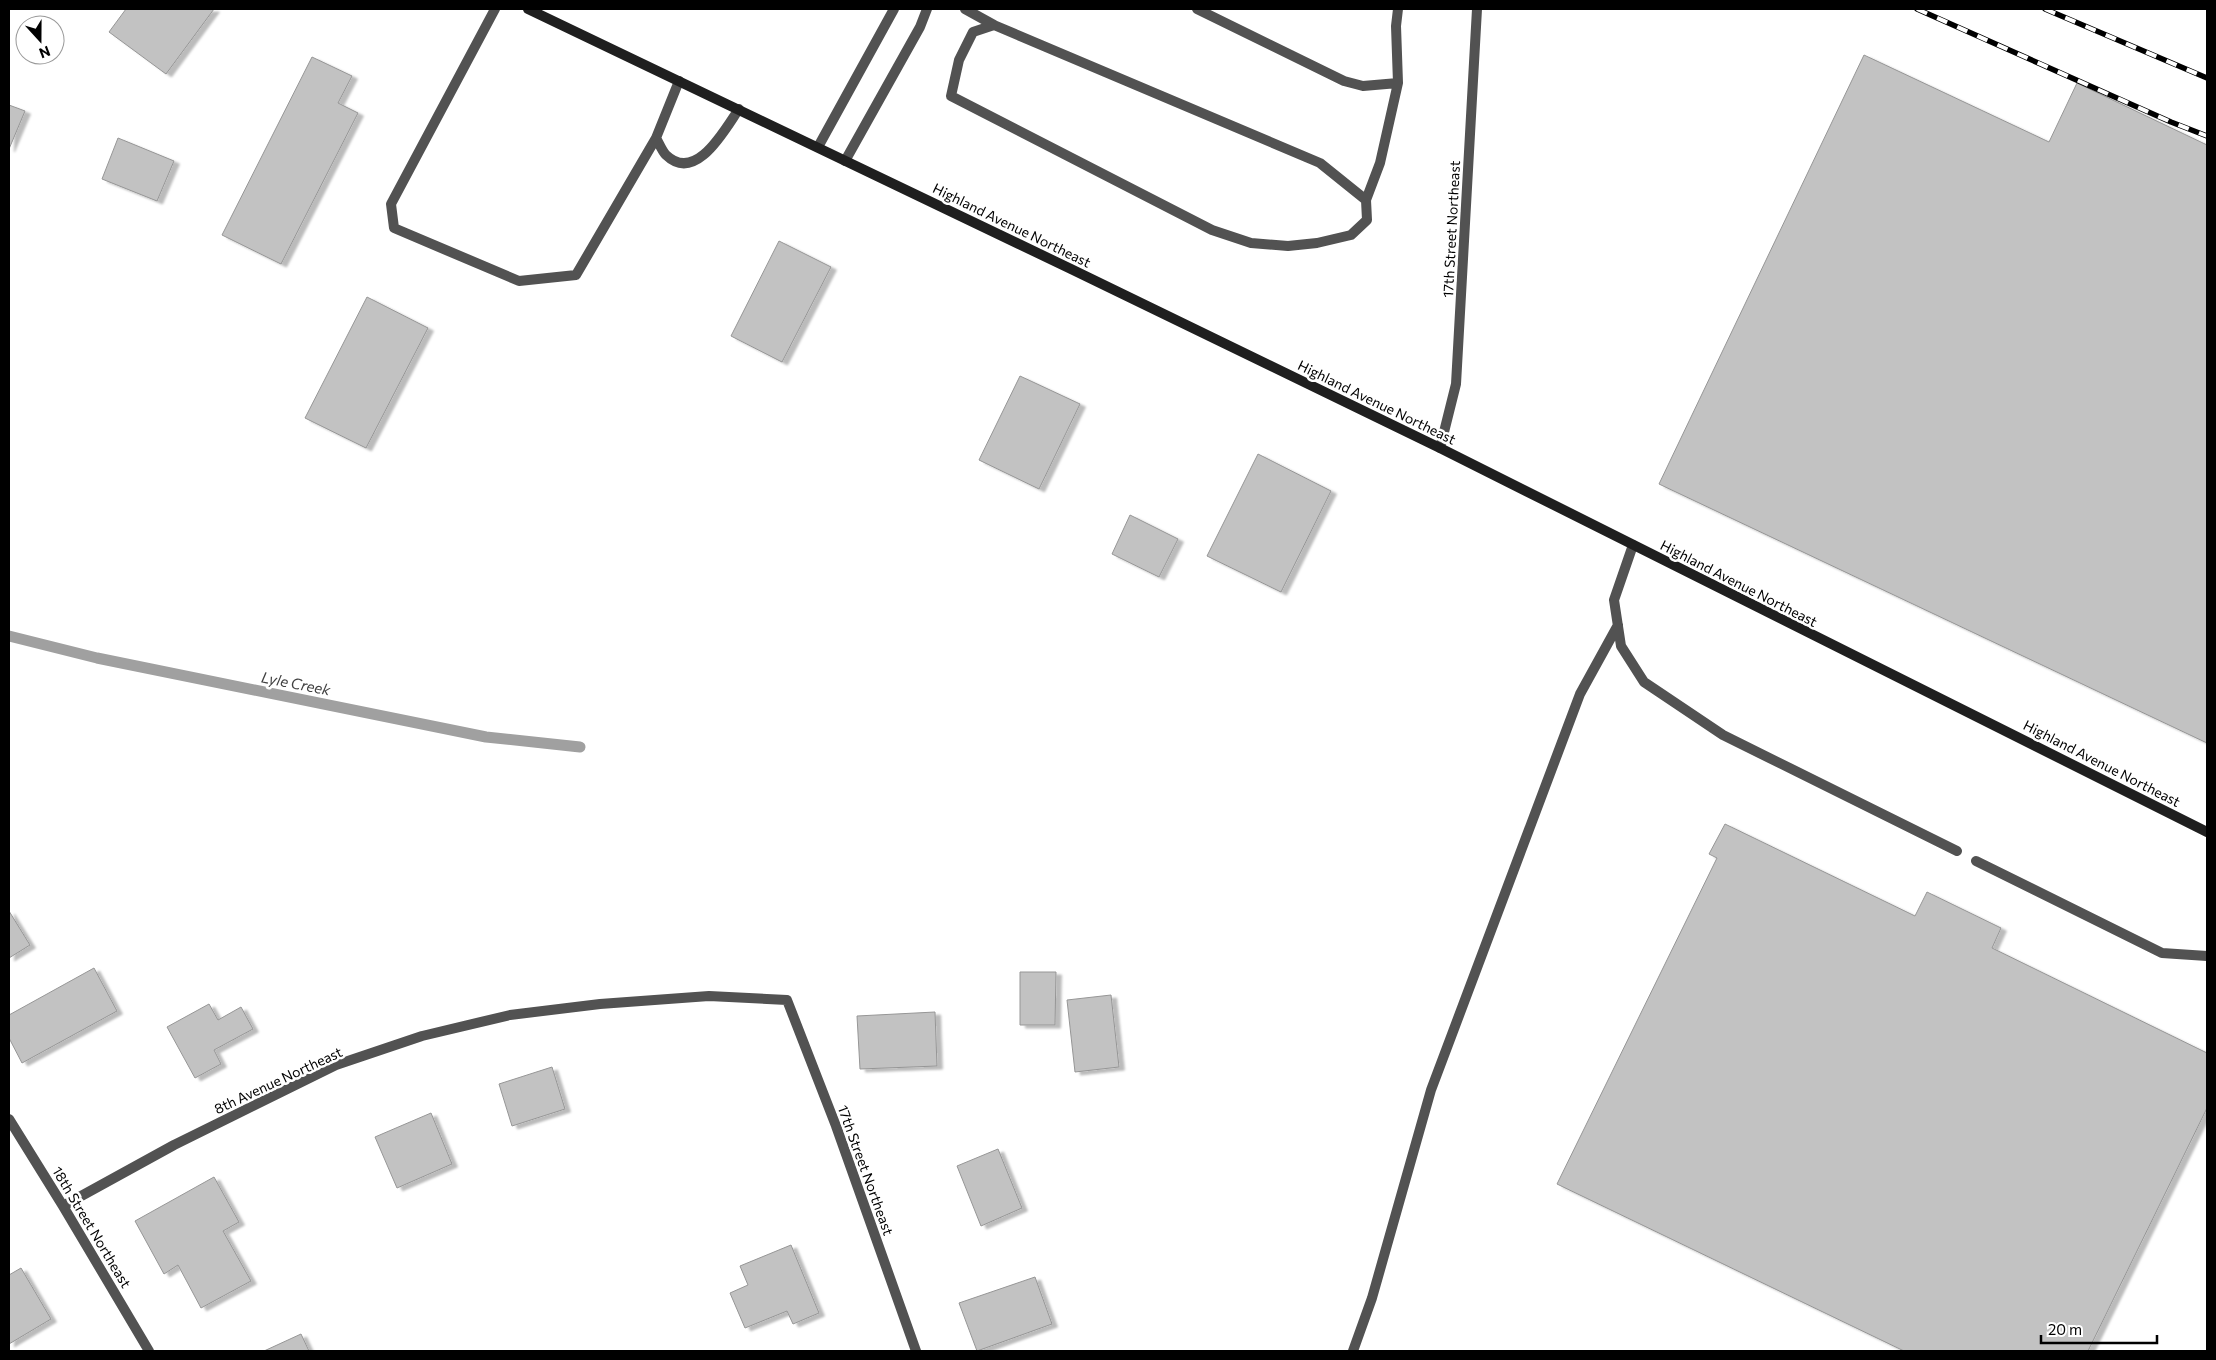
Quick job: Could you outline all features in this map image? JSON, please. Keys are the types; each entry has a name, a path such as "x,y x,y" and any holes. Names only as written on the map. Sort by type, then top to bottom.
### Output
{"main road":[{"name":"Highland Avenue Northeast","path":"528,9 1440,448 2207,832"}],"street":[{"path":"495,9 392,204 394,228 519,281 576,275 656,138 679,81"},
{"path":"818,147 894,9"},
{"path":"845,161 920,27 927,9"},
{"path":"965,9 994,24 1320,163 1366,200"},
{"path":"1197,9 1344,81 1363,86 1398,83"},
{"path":"994,24 973,32 959,60 951,96 1212,230 1251,243 1288,246 1317,243 1352,234 1367,220 1366,200 1380,163 1398,83 1396,26 1398,9"},
{"name":"17th Street Northeast","path":"1440,448 1456,384 1478,9"},
{"path":"656,138 666,155 682,163 697,160 708,153 739,109"},
{"path":"1633,545 1614,600 1621,646 1644,682 1723,735 1957,851"},
{"path":"1353,1351 1372,1298 1431,1090 1580,694 1618,626"},
{"path":"1976,861 2162,953 2207,956"},
{"name":"8th Avenue Northeast","path":"64,1206 174,1145 336,1065 422,1036 510,1016 600,1004 709,996 787,1000"},
{"name":"17th Street Northeast","path":"787,1000 836,1126 916,1351"},
{"name":"18th Street Northeast","path":"9,1119 64,1206 149,1351"}],"building":[{"path":"126,9 214,9 166,74 109,32"},
{"path":"1864,55 2049,142 2077,83 2207,145 2207,743 1659,484"},
{"path":"312,57 352,76 338,103 358,113 281,264 222,235"},
{"path":"9,105 25,111 9,149"},
{"path":"118,138 174,161 157,201 102,179"},
{"path":"779,241 831,267 782,362 731,336"},
{"path":"367,297 428,328 366,448 305,418"},
{"path":"1020,376 1080,404 1039,489 979,460"},
{"path":"1258,454 1331,491 1281,592 1207,556"},
{"path":"1130,515 1178,539 1159,577 1112,554"},
{"path":"1725,824 1915,916 1927,892 2001,928 1992,948 2207,1053 2207,1108 2088,1351 1904,1351 1557,1184 1717,858 1709,854"},
{"path":"9,911 30,945 9,958"},
{"path":"94,968 117,1011 22,1063 9,1038 9,1015"},
{"path":"1020,972 1056,972 1055,1025 1020,1025"},
{"path":"1111,995 1119,1067 1075,1072 1067,1000"},
{"path":"209,1004 218,1020 241,1007 253,1029 214,1050 221,1064 195,1078 167,1027"},
{"path":"935,1012 937,1066 860,1069 857,1016"},
{"path":"552,1067 565,1109 512,1126 499,1084"},
{"path":"431,1113 452,1164 397,1188 375,1137"},
{"path":"998,1149 1022,1208 981,1226 957,1166"},
{"path":"214,1177 239,1222 223,1231 251,1281 201,1308 178,1265 164,1274 135,1221"},
{"path":"791,1245 819,1313 793,1324 787,1311 745,1328 730,1293 748,1285 740,1266"},
{"path":"21,1268 51,1319 9,1344 9,1275"},
{"path":"1035,1277 1052,1324 977,1351 959,1303"},
{"path":"301,1334 309,1351 264,1351"}],"waterway":[{"name":"Lyle Creek","path":"9,636 97,658 486,737 580,747"}],"railway":[{"path":"1917,9 2171,122 2207,136"},
{"path":"2045,9 2207,78"}]}
